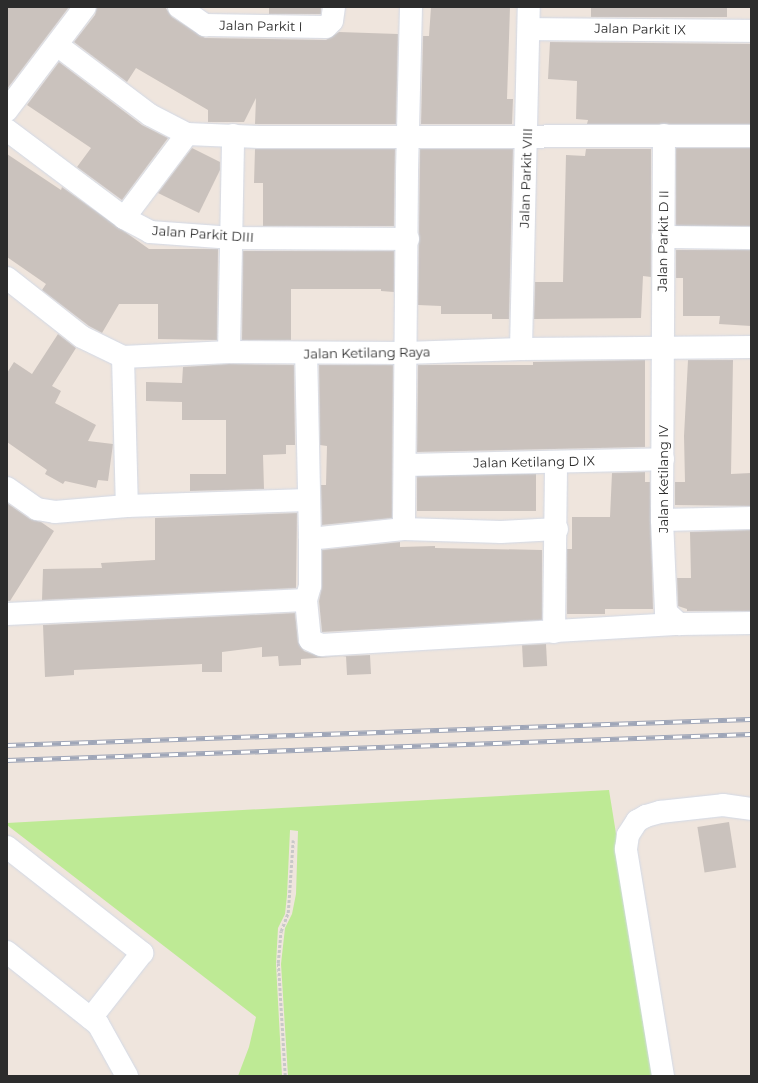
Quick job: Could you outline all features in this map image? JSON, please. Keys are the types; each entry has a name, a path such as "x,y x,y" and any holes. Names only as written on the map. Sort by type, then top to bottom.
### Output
{"street":[{"path":"7,110 85,7"},
{"name":"Jalan Parkit I","path":"179,7 205,25 326,27 332,21 334,7"},
{"path":"404,529 406,465 408,136 411,7"},
{"name":"Jalan Parkit VIII","path":"521,349 530,29 529,7"},
{"name":"Jalan Parkit IX","path":"530,29 751,31"},
{"path":"57,45 150,115 187,134 259,137 751,136"},
{"name":"Jalan Parkit DIII","path":"7,130 124,218 142,229 158,234 233,238 408,239"},
{"path":"124,218 187,134"},
{"path":"230,352 233,238 233,135"},
{"name":"Jalan Parkit D II","path":"662,346 664,135"},
{"path":"663,237 751,238"},
{"name":"Jalan Ketilang Raya","path":"7,278 82,337 123,357 230,352 306,354 406,353 662,346 751,347"},
{"name":"Jalan Ketilang IV","path":"662,346 662,520 672,618"},
{"path":"306,354 310,539 310,586 306,600 310,640 321,645 554,632 672,618 751,623"},
{"path":"123,357 127,506"},
{"name":"Jalan Ketilang D IX","path":"406,465 663,459"},
{"path":"554,632 557,529 556,462"},
{"path":"7,488 37,509 55,512 127,506 308,500"},
{"path":"662,520 751,518"},
{"path":"310,539 404,529 501,532 557,529"},
{"path":"7,614 306,600"},
{"path":"663,1076 626,849 628,835 637,821 646,816 660,812 723,805 751,809"},
{"path":"7,847 142,953 91,1018"},
{"path":"7,952 98,1024 127,1076"}],"path":[{"path":"285,1076 278,963 281,930 288,913 293,840"}],"green space":[{"path":"609,790 655,1076 288,1076 281,964 285,928 292,914 296,894 298,831 290,830 287,895 285,914 278,928 276,964 282,1076 238,1076 249,1047 256,1017 7,825 7,823"}],"building":[{"path":"7,7 69,7 7,89"},
{"path":"97,7 165,7 172,17 205,38 326,40 339,32 398,34 396,124 255,124 256,98 244,122 208,122 208,110 136,68 127,82 74,42 95,15"},
{"path":"269,7 321,7 321,14 269,14"},
{"path":"431,7 510,7 507,99 513,99 512,124 421,124 423,36 429,36"},
{"path":"591,7 727,7 727,17 591,17"},
{"path":"550,42 751,44 751,124 587,124 588,120 576,119 577,81 548,79"},
{"path":"59,62 142,125 168,138 122,200 77,167 91,148 27,105"},
{"path":"192,148 220,162 220,170 199,213 158,193"},
{"path":"676,148 751,148 751,226 676,226"},
{"path":"255,149 395,149 394,226 263,226 263,183 254,183"},
{"path":"420,149 513,149 509,319 492,319 492,314 441,314 441,306 418,305"},
{"path":"586,149 651,149 651,277 643,276 641,318 534,319 535,282 563,282 566,155 585,156"},
{"path":"7,154 61,190 62,187 149,249 218,249 217,340 158,339 158,304 119,304 102,333 89,326 42,290 46,284 7,257"},
{"path":"676,250 751,250 751,326 719,324 720,316 683,316 683,278 676,278"},
{"path":"243,251 394,251 394,292 381,291 381,289 291,289 291,340 242,340"},
{"path":"58,334 76,348 52,386 61,391 55,403 96,425 88,441 113,444 108,481 98,480 96,488 65,481 63,484 45,474 47,470 7,442 7,373 14,362 32,374"},
{"path":"645,360 645,447 417,452 418,365 533,365 533,362"},
{"path":"688,360 733,360 731,474 751,473 751,506 675,505 675,482 685,482 684,436"},
{"path":"229,364 294,365 295,445 286,445 286,454 263,455 264,489 190,491 190,474 226,474 226,420 182,420 182,402 146,401 146,382 182,383 183,367"},
{"path":"319,365 393,365 392,518 322,525 321,485 326,485 327,446 320,445"},
{"path":"645,472 645,482 650,482 653,609 605,609 605,614 567,614 567,549 572,549 572,517 610,517 612,473"},
{"path":"417,474 536,474 536,511 417,511"},
{"path":"7,503 30,519 41,522 54,531 10,601 7,601"},
{"path":"297,513 296,588 42,600 43,569 102,568 101,563 155,560 155,518"},
{"path":"751,530 751,611 687,611 687,609 678,606 677,578 691,578 690,532"},
{"path":"400,542 400,547 435,546 435,548 542,550 542,620 322,632 319,601 322,586 322,550"},
{"path":"295,613 298,642 304,651 322,657 346,656 301,659 301,665 279,666 278,656 262,657 262,647 222,652 222,672 202,672 202,664 74,670 74,675 45,677 43,625"},
{"path":"546,644 547,666 523,667 522,645"},
{"path":"370,655 371,674 347,675 346,656"},
{"path":"729,822 736,867 705,872 697,827"}],"railway":[{"path":"7,745 751,719"},
{"path":"7,760 751,734"}]}
